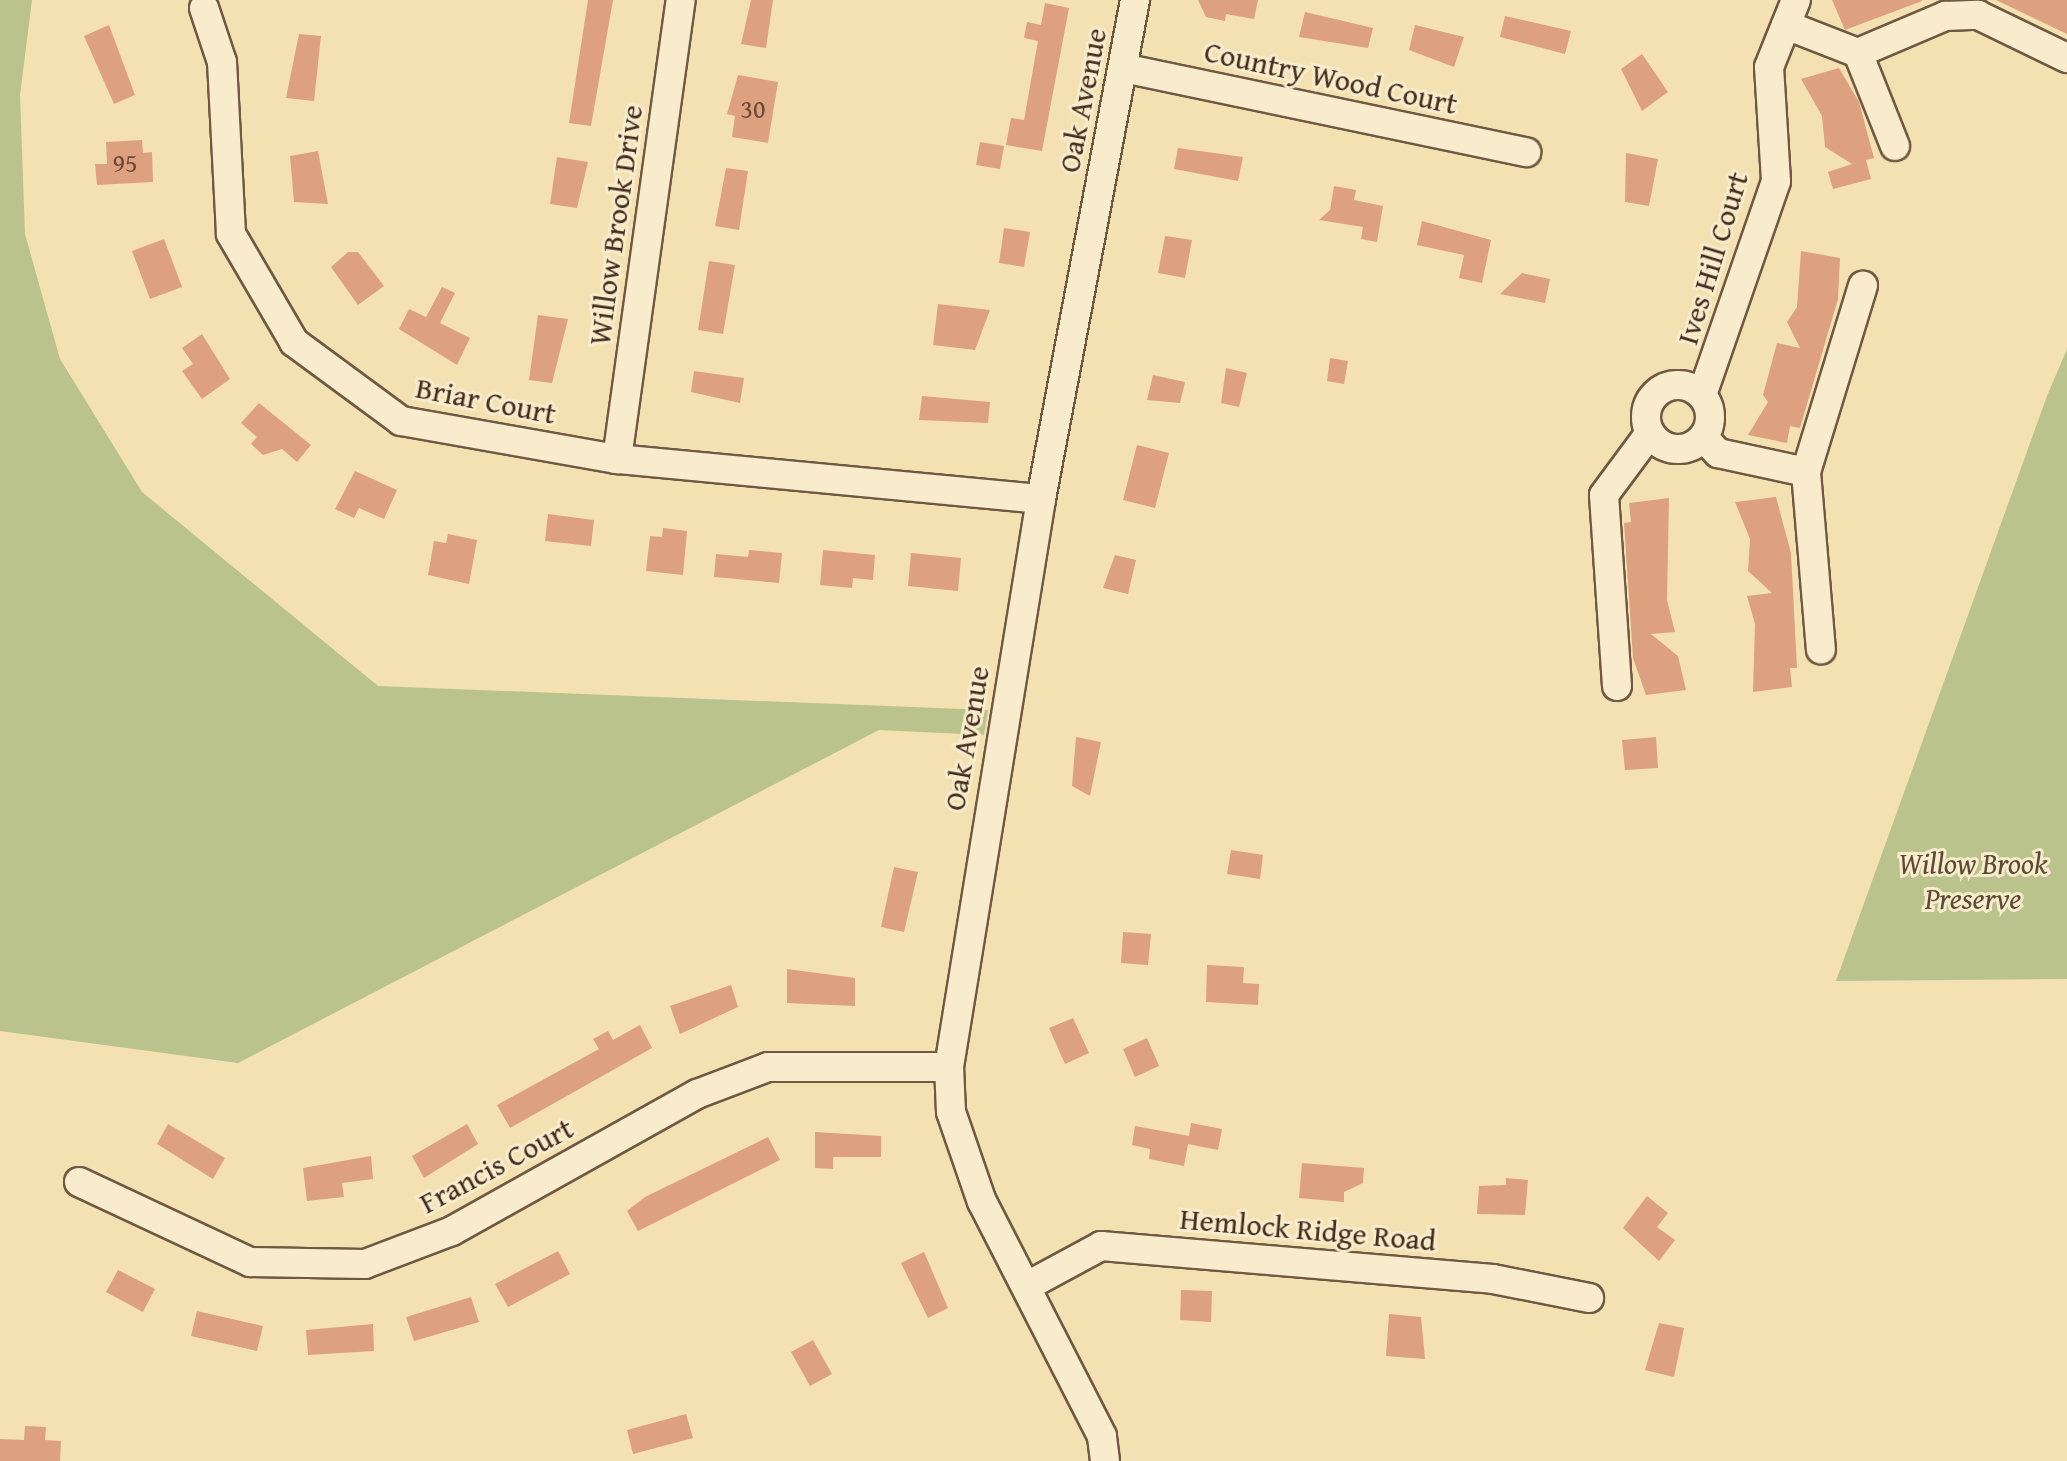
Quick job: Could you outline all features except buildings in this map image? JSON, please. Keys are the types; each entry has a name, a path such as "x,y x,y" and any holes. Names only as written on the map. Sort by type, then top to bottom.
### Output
{"street":[{"name":"Willow Brook Drive","path":"617,459 681,0"},
{"name":"Oak Avenue","path":"1105,1461 1102,1436 1029,1285 982,1202 951,1112 949,1067 1041,499 1135,0"},
{"name":"Briar Court","path":"204,8 222,62 231,234 294,342 401,421 617,459 1041,499"},
{"path":"1858,53 1961,8 2067,58"},
{"path":"1791,12 1858,53 1895,146"},
{"name":"Ives Hill Court","path":"1704,438 1711,420 1702,395 1776,181 1769,67 1791,12"},
{"name":"Country Wood Court","path":"1123,68 1526,152"},
{"path":"1821,649 1806,472 1863,285"},
{"name":"Ives Hill Court","path":"1617,686 1604,495 1650,433 1646,413 1655,394 1673,385 1702,395"},
{"path":"1650,433 1676,450 1704,438 1718,453 1806,472"},
{"name":"Francis Court","path":"79,1182 250,1262 365,1264 452,1231 697,1094 768,1067 949,1067"},
{"name":"Hemlock Ridge Road","path":"1029,1285 1101,1246 1493,1279 1589,1298"}],"green space":[{"path":"0,0 32,0 20,95 25,234 60,359 142,492 378,686 988,710 984,735 879,730 238,1063 0,1031"},
{"name":"Willow Brook Preserve","path":"2067,349 2067,979 1836,981 2047,396"}]}
